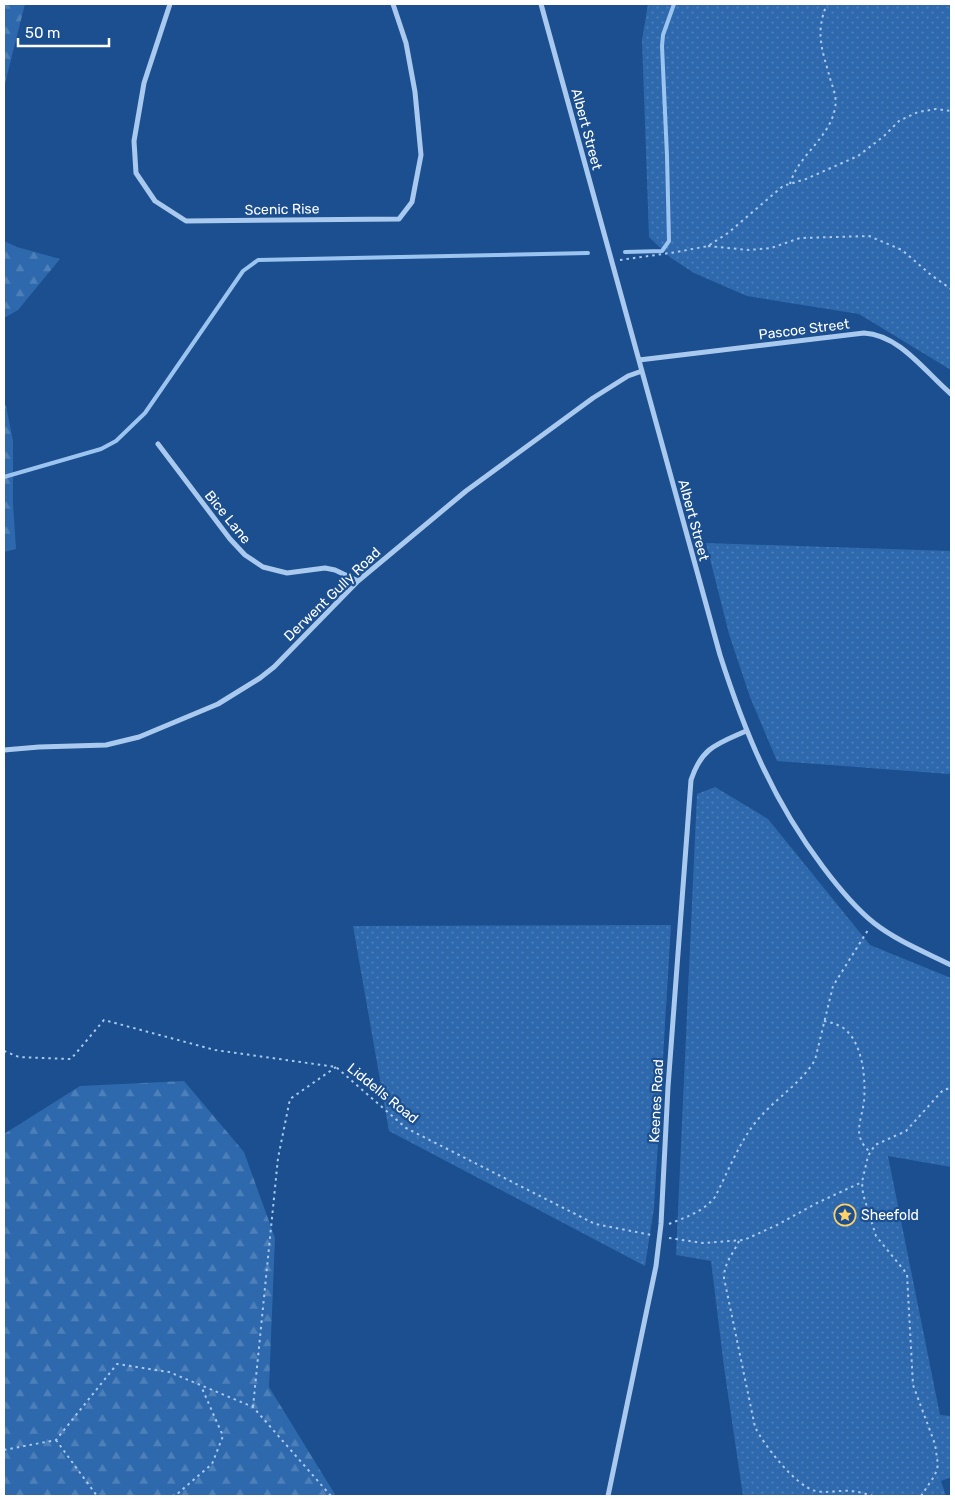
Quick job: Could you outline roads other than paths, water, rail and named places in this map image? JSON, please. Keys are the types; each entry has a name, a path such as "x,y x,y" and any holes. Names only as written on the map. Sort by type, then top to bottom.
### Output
{"street":[{"name":"Scenic Rise","path":"170,4 144,83 134,141 136,173 155,201 186,221 400,219 412,202 421,155 415,92 406,43 393,4"},
{"name":"Albert Street","path":"541,4 720,655 746,731 775,793 809,848 835,883 874,922 901,940 951,965"},
{"name":"Pascoe Street","path":"638,360 864,333 875,334 896,344 951,394"},
{"name":"Derwent Gully Road","path":"4,750 106,745 139,737 218,704 260,678 274,666 358,581 466,491 593,398 628,376 642,371"},
{"name":"Bice Lane","path":"158,444 244,555 263,567 287,573 324,568 335,570 358,581"},
{"name":"Keenes Road","path":"608,1496 656,1266 660,1236 668,1087 691,780 698,761 707,750 746,731"}],"waterway":[{"path":"625,252 662,251 669,241 662,46 663,35 674,4"},
{"path":"4,477 101,449 116,441 145,413 243,271 258,260 588,253"}],"place":[{"name":"Sheefold","path":"845,1215"}]}
